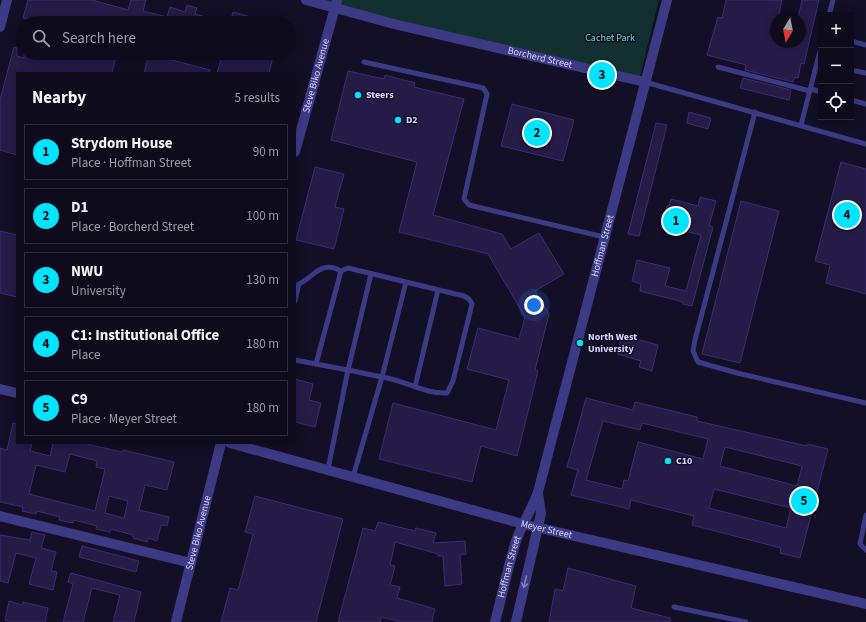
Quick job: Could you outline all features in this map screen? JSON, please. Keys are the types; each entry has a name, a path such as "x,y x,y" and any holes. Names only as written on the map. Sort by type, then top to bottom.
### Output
{"street":[{"path":"0,27 7,0"},
{"name":"Borcherd Street","path":"306,0 336,4 401,26 645,82"},
{"name":"Hoffman Street","path":"495,622 516,540 531,511 538,492 667,0"},
{"name":"Steve Biko Avenue","path":"296,148 336,4"},
{"path":"0,389 16,393"},
{"name":"Steve Biko Avenue","path":"176,622 221,444"},
{"name":"Meyer Street","path":"234,444 523,524 865,604"},
{"name":"Hoffman Street","path":"516,622 539,527 541,514 538,492"},
{"path":"0,516 191,563"}],"lane":[{"path":"830,12 833,0"},
{"path":"854,43 866,45"},
{"path":"364,62 483,88 487,94 464,199 469,205 604,237"},
{"path":"801,126 818,65"},
{"path":"718,67 818,91"},
{"path":"854,71 866,74"},
{"name":"Borcherd Street","path":"645,82 866,144"},
{"path":"854,101 866,104"},
{"path":"755,112 695,340 694,355 698,362 737,373 866,403"},
{"path":"297,285 326,266 332,266 341,271"},
{"path":"296,360 382,377 440,393 446,393 453,381 471,309 471,301 464,296 348,268 341,271"},
{"path":"316,364 341,271"},
{"path":"328,470 348,370 371,274"},
{"path":"353,476 382,377 406,282"},
{"path":"415,387 438,290"},
{"path":"866,514 860,544 866,550"},
{"path":"674,607 746,622"}],"green space":[{"name":"Cachet Park","path":"321,0 659,0 638,84"}],"building":[{"path":"28,0 92,0 128,10 131,0 146,0 143,11 163,16 24,16"},
{"path":"726,0 782,0 779,12 770,12 770,48 806,48 806,12 799,12 802,0 819,0 804,64 801,63 798,78 795,77 793,82 745,70 746,65 707,55 718,17 722,18"},
{"path":"187,5 197,8 195,14 202,16 167,16 170,7 185,12"},
{"path":"233,12 248,16 232,16"},
{"path":"14,47 16,48 16,60 115,60 112,72 16,72 16,155 0,150 0,100"},
{"path":"147,60 172,60 210,70 209,72 144,72"},
{"path":"221,60 272,60 269,72 217,72"},
{"path":"348,71 384,79 385,75 415,83 414,87 464,99 433,215 502,234 511,249 539,233 564,274 535,291 549,314 535,370 538,371 517,456 481,446 472,482 379,459 393,403 496,430 509,380 467,369 478,328 519,339 525,317 488,254 399,232 417,162 331,140"},
{"path":"743,78 791,90 789,100 740,88"},
{"path":"512,104 574,120 563,161 501,146"},
{"path":"689,112 711,118 708,129 687,123"},
{"path":"656,123 667,125 639,236 628,234"},
{"path":"841,162 866,169 866,294 826,283 830,265 815,261"},
{"path":"315,167 344,174 335,207 344,209 334,249 296,240"},
{"path":"700,197 716,201 709,226 713,227 692,306 683,304 683,302 640,291 641,284 632,281 637,260 670,268 665,286 686,291 701,235 676,229 675,232 661,228 667,206 669,206 671,199 698,206"},
{"path":"741,201 779,211 740,363 702,354"},
{"path":"0,231 16,235 16,297 0,293"},
{"path":"622,335 658,345 652,371 639,367 641,361 617,354"},
{"path":"296,379 313,384 309,400 321,403 315,427 296,422"},
{"path":"586,398 633,410 635,402 697,417 697,421 807,446 808,444 828,449 800,558 780,553 781,548 692,525 694,516 631,500 629,509 571,495 578,470 567,467","holes":["603,421 640,430 642,423 708,439 703,459 638,442 628,481 624,480 622,489 586,480","725,447 802,466 797,486 720,466","714,489 791,508 786,528 709,508"]},
{"path":"13,423 16,424 16,444 32,444 30,451 50,456 53,444 86,444 122,452 123,450 174,462 167,490 145,485 139,510 169,517 167,526 161,525 157,541 148,538 147,542 133,538 133,535 111,529 110,532 96,529 97,526 74,520 73,523 59,520 60,517 37,511 36,514 22,511 23,507 0,502 0,448 7,450","holes":["70,454 97,461 96,467 105,469 95,511 29,494 36,465 65,472","109,496 128,501 124,518 105,513"]},
{"path":"255,496 343,519 316,622 221,622 230,588 238,590 253,534 245,532"},
{"path":"378,522 415,531 416,528 436,533 433,543 465,541 466,554 460,555 462,584 445,586 443,556 438,556 438,554 395,542 390,565 395,566 390,585 400,587 397,598 435,609 432,622 402,622 381,617 380,622 338,622 363,528 375,531"},
{"path":"32,532 45,535 41,548 56,552 51,571 57,572 53,590 29,584 36,558 16,553 8,583 0,581 0,535 30,540"},
{"path":"82,546 139,561 136,572 79,557"},
{"path":"568,568 636,586 631,608 670,618 670,622 549,622 555,589 563,591"},
{"path":"71,573 141,592 134,622 113,622 120,595 92,588 83,622 63,622 73,584 68,582"},
{"path":"9,601 22,605 23,602 48,608 45,622 12,622 5,620"}],"place":[{"name":"NWU","path":"602,75"},
{"name":"Steers","path":"358,95"},
{"name":"D2","path":"398,120"},
{"name":"D1","path":"537,133"},
{"name":"C1: Institutional Office","path":"847,215"},
{"name":"Strydom House","path":"676,221"},
{"name":"North West University","path":"580,343"},
{"name":"C10","path":"668,461"},
{"name":"C9","path":"804,501"}]}
